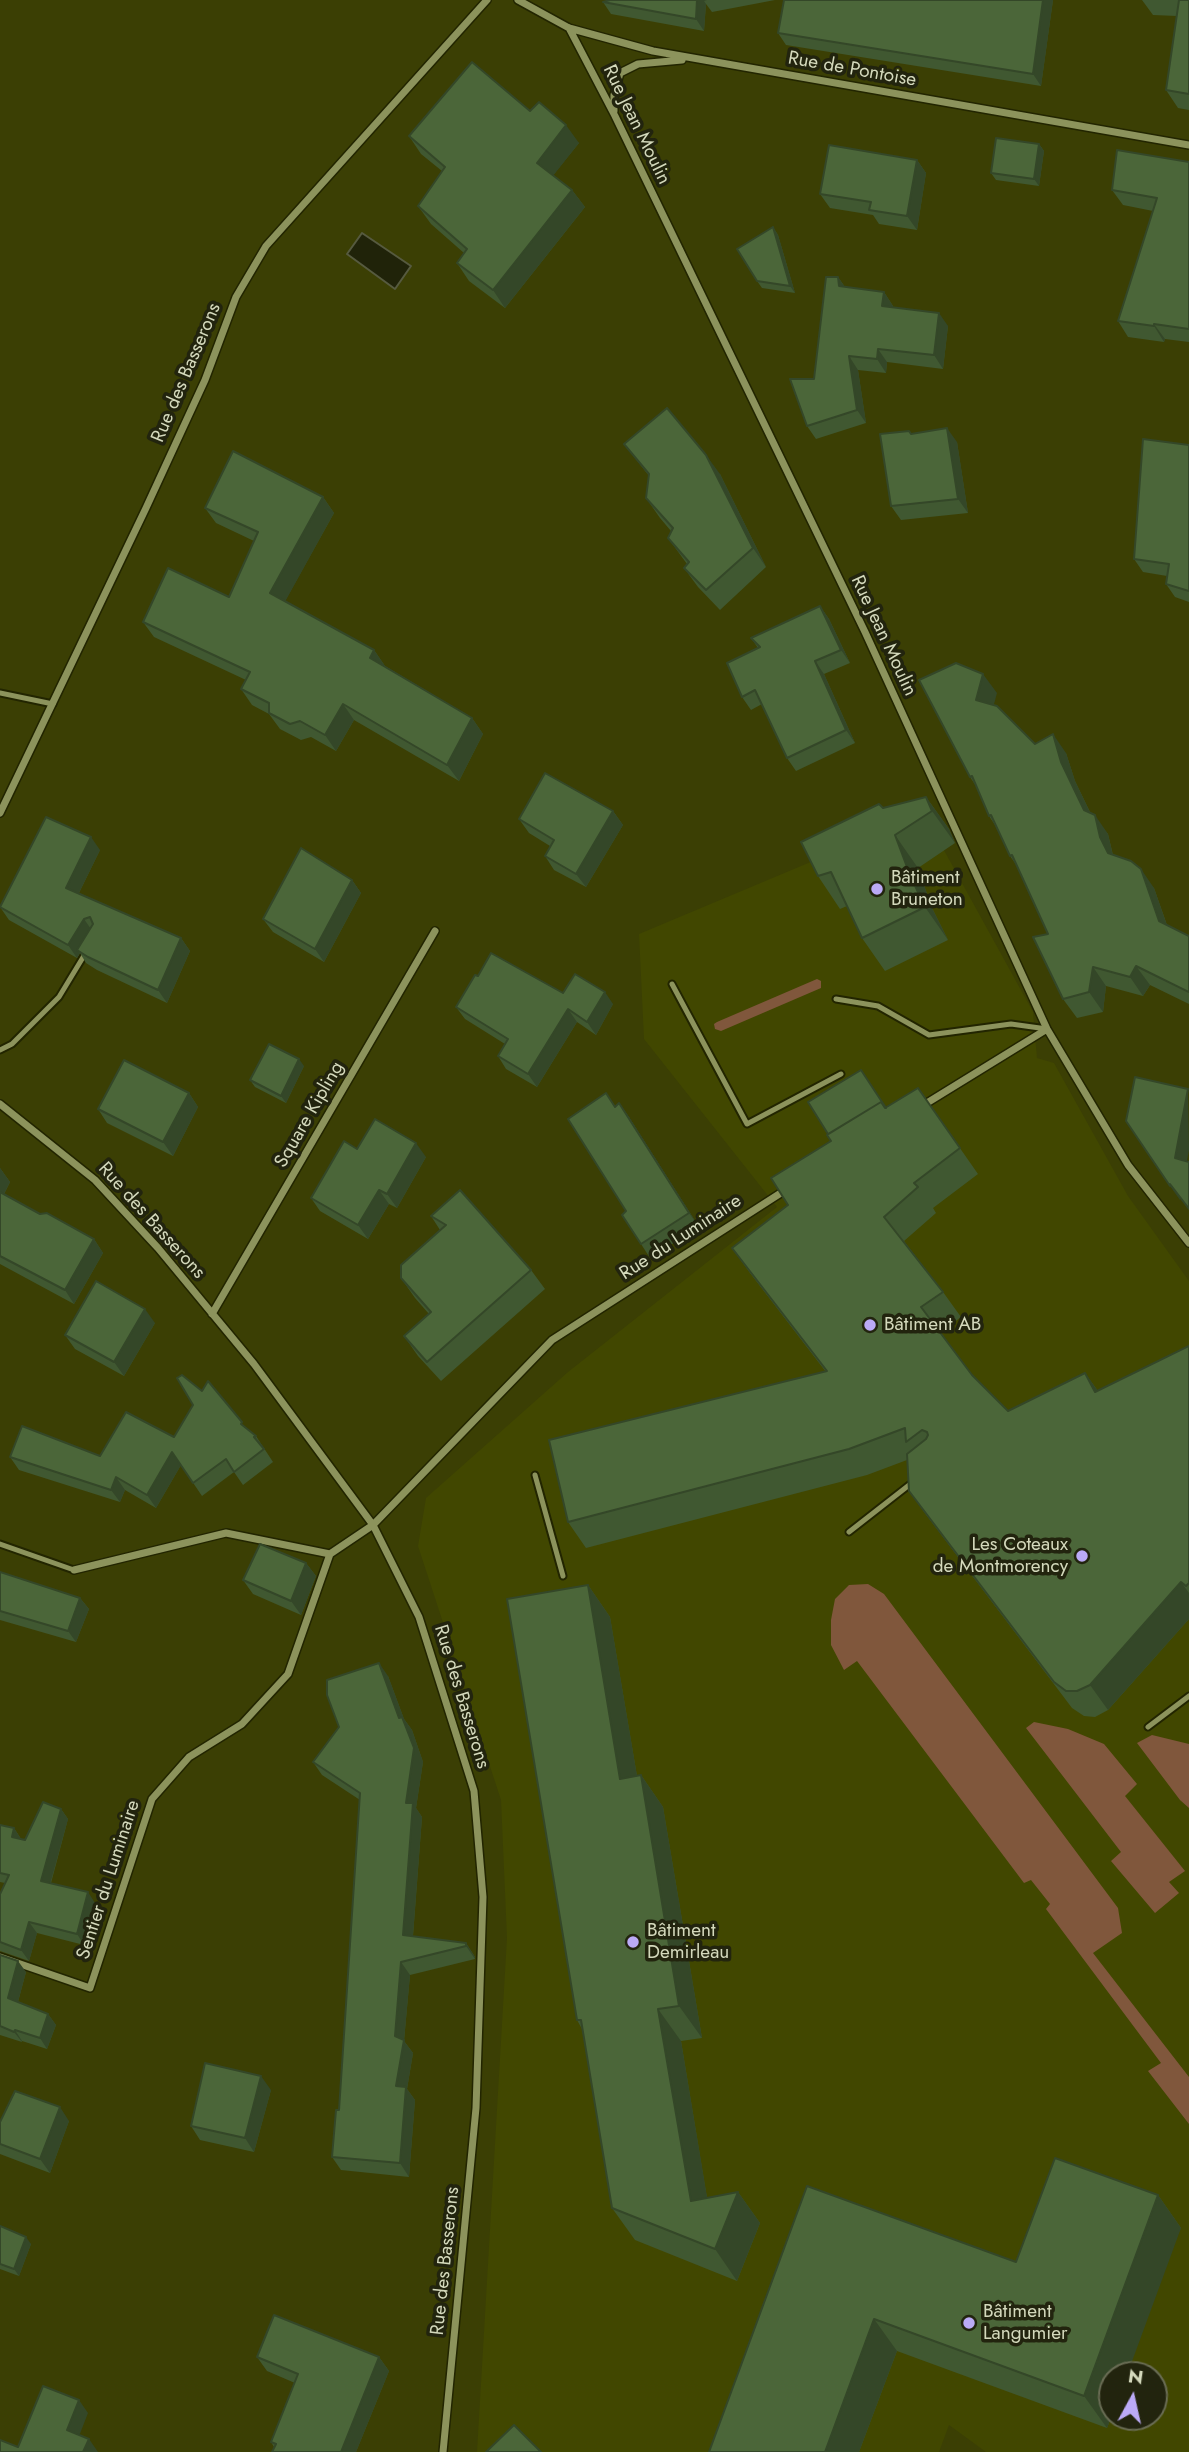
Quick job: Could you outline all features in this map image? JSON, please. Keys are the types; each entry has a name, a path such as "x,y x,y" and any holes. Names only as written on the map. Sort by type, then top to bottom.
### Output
{"street":[{"name":"Rue des Basserons","path":"0,813 199,391 236,297 266,246 487,0"},
{"name":"Rue de Pontoise","path":"518,0 569,28 653,51 1189,145"},
{"name":"Rue Jean Moulin","path":"569,28 615,116 865,632 1047,1029 1128,1165 1189,1243"},
{"path":"615,116 614,95 620,73 638,64 693,59"},
{"name":"Square Kipling","path":"212,1314 435,932"},
{"path":"917,1109 1047,1029"},
{"name":"Rue des Basserons","path":"0,1104 95,1180 158,1248 254,1364 373,1525 419,1617 474,1791 483,1897 477,2108 443,2452"},
{"name":"Rue du Luminaire","path":"373,1525 552,1340 799,1181"},
{"path":"75,1570 226,1533 330,1555 373,1525"},
{"name":"Sentier du Luminaire","path":"0,1958 90,1988 152,1799 189,1758 243,1724 288,1674 330,1555"}],"lane":[{"path":"0,693 52,704"},
{"path":"0,1050 12,1044 59,997 91,945"},
{"path":"672,984 747,1124 841,1074"},
{"path":"836,999 878,1006 929,1035 1011,1024 1047,1029"},
{"path":"535,1475 563,1576"},
{"path":"849,1532 920,1477"},
{"path":"0,1544 75,1570"},
{"path":"1148,1727 1189,1696"}],"shaded area":[{"path":"362,233 411,266 395,289 347,254"},
{"path":"906,822 929,823 1033,1012 1037,1058 1054,1063 1128,1196 1189,1281 1189,2452 986,2452 949,2425 939,2452 477,2452 507,1938 501,1800 418,1546 426,1498 568,1372 777,1207 644,1039 639,934"},
{"path":"817,979 821,981 821,988 721,1031 715,1029 714,1024 717,1022"},
{"path":"868,1584 884,1594 1118,1908 1122,1933 1093,1953 1189,2077 1189,2124 1148,2071 1161,2063 1046,1909 1050,1904 1031,1880 1024,1883 857,1661 844,1670 831,1645 831,1620 835,1599 849,1585"},
{"path":"1034,1722 1068,1729 1104,1744 1137,1784 1125,1796 1185,1871 1169,1882 1179,1893 1155,1913 1111,1861 1121,1852 1026,1728"},
{"path":"1152,1735 1189,1744 1189,1808 1137,1743"}],"building":[{"path":"697,0 696,19 603,2"},
{"path":"784,0 1043,0 1033,74 778,33"},
{"path":"1179,0 1189,0 1189,94 1166,90"},
{"path":"472,62 530,111 539,102 566,125 537,163 572,190 493,290 457,263 467,249 418,206 445,167 409,136"},
{"path":"996,138 1039,144 1034,179 991,173"},
{"path":"829,145 917,160 907,216 869,210 871,202 820,194"},
{"path":"1117,150 1189,162 1189,329 1118,321 1157,198 1112,190"},
{"path":"773,227 790,286 757,281 737,249"},
{"path":"826,277 838,277 839,286 884,292 882,306 939,313 934,355 878,349 877,359 849,356 857,410 807,426 790,379 814,379"},
{"path":"667,408 706,455 753,548 706,590 684,568 689,562 668,538 673,528 646,498 649,474 624,444"},
{"path":"947,428 958,499 891,506 880,434 909,431 911,434"},
{"path":"1143,439 1189,445 1189,591 1166,584 1169,564 1134,559"},
{"path":"233,451 323,497 270,593 374,650 370,658 472,718 447,765 343,704 325,735 300,721 290,724 269,713 269,703 241,689 250,672 143,622 168,568 229,597 258,532 205,508"},
{"path":"820,606 841,650 815,661 846,730 787,758 755,690 742,697 727,663 760,647 751,638"},
{"path":"956,663 983,674 976,700 997,706 1035,744 1053,734 1061,762 1084,810 1095,815 1100,837 1108,853 1131,861 1141,869 1159,921 1189,936 1189,992 1136,966 1130,977 1093,967 1089,992 1063,999 1033,937 1048,934 972,776 970,777 919,680"},
{"path":"545,773 613,811 576,874 545,856 554,840 519,819"},
{"path":"926,797 932,811 895,835 925,907 862,938 831,872 818,876 801,842 879,804 883,808"},
{"path":"46,817 91,837 66,888 181,938 158,990 77,950 93,924 90,917 84,919 68,945 0,907"},
{"path":"301,848 352,880 315,949 263,919"},
{"path":"491,953 563,993 575,974 605,992 587,1022 568,1009 528,1074 498,1056 508,1039 456,1007"},
{"path":"269,1044 299,1059 281,1096 250,1080"},
{"path":"124,1060 189,1093 163,1142 98,1109"},
{"path":"861,1070 886,1108 881,1102 828,1134 808,1102"},
{"path":"1135,1077 1188,1089 1175,1158 1189,1162 1189,1209 1126,1121"},
{"path":"918,1088 960,1148 914,1183 918,1187 884,1217 943,1292 921,1307 972,1375 1008,1411 1085,1373 1095,1392 1189,1346 1189,1583 1186,1586 1181,1582 1090,1685 1077,1691 1066,1691 1054,1682 909,1491 907,1454 926,1439 927,1432 922,1430 906,1442 905,1428 849,1449 568,1522 549,1440 827,1371 732,1248 788,1205 771,1178 831,1141 827,1135 881,1102 885,1108"},
{"path":"606,1093 615,1107 619,1103 689,1213 641,1244 622,1215 626,1211 568,1119"},
{"path":"375,1119 416,1143 387,1194 379,1190 358,1225 311,1198 344,1141 357,1149"},
{"path":"460,1190 531,1270 427,1362 404,1336 431,1312 401,1278 401,1265 446,1225 431,1216"},
{"path":"0,1192 40,1214 47,1213 94,1239 65,1290 0,1256"},
{"path":"96,1281 145,1309 114,1362 65,1335"},
{"path":"182,1375 202,1391 208,1381 264,1449 234,1472 226,1459 193,1483 172,1452 147,1495 116,1477 111,1490 10,1457 22,1426 100,1456 126,1412 174,1437 193,1405 177,1378"},
{"path":"260,1544 306,1563 291,1601 243,1580"},
{"path":"0,1572 80,1598 68,1631 0,1611"},
{"name":"Bâtiment Demirleau","path":"588,1585 620,1779 641,1775 679,2006 658,2009 691,2201 738,2192 715,2249 612,2208 581,2020 577,2020 507,1599"},
{"path":"379,1663 399,1718 402,1717 414,1748 406,1803 413,1803 403,1935 466,1943 466,1946 401,1962 395,2036 404,2040 396,2086 406,2087 400,2163 332,2157 336,2110 339,2110 360,1793 313,1762 339,1727 327,1695 327,1680"},
{"path":"43,1802 61,1809 41,1881 88,1892 77,1934 29,1922 21,1950 0,1942 0,1894 9,1875 0,1873 0,1825 14,1828 12,1837 25,1840"},
{"path":"0,1955 18,1961 8,1998 48,2014 40,2038 0,2026"},
{"path":"205,2063 261,2076 245,2138 191,2126"},
{"path":"15,2091 60,2107 40,2159 0,2144 0,2122"},
{"name":"Bâtiment Langumier","path":"1055,2158 1158,2195 1084,2396 874,2319 825,2452 709,2452 807,2186 1016,2262"},
{"path":"0,2226 26,2237 14,2269 0,2264"},
{"path":"274,2315 379,2357 341,2452 272,2452 276,2444 271,2442 298,2374 257,2357"},
{"path":"43,2386 79,2400 67,2430 89,2439 83,2452 0,2452 0,2440 18,2447"},
{"path":"514,2425 541,2452 486,2452"}],"place":[{"name":"Bâtiment Bruneton","path":"877,889"},
{"name":"Bâtiment AB","path":"870,1325"},
{"name":"Les Coteaux de Montmorency","path":"1082,1556"},
{"name":"Bâtiment Demirleau","path":"633,1942"},
{"name":"Bâtiment Langumier","path":"969,2323"}]}
